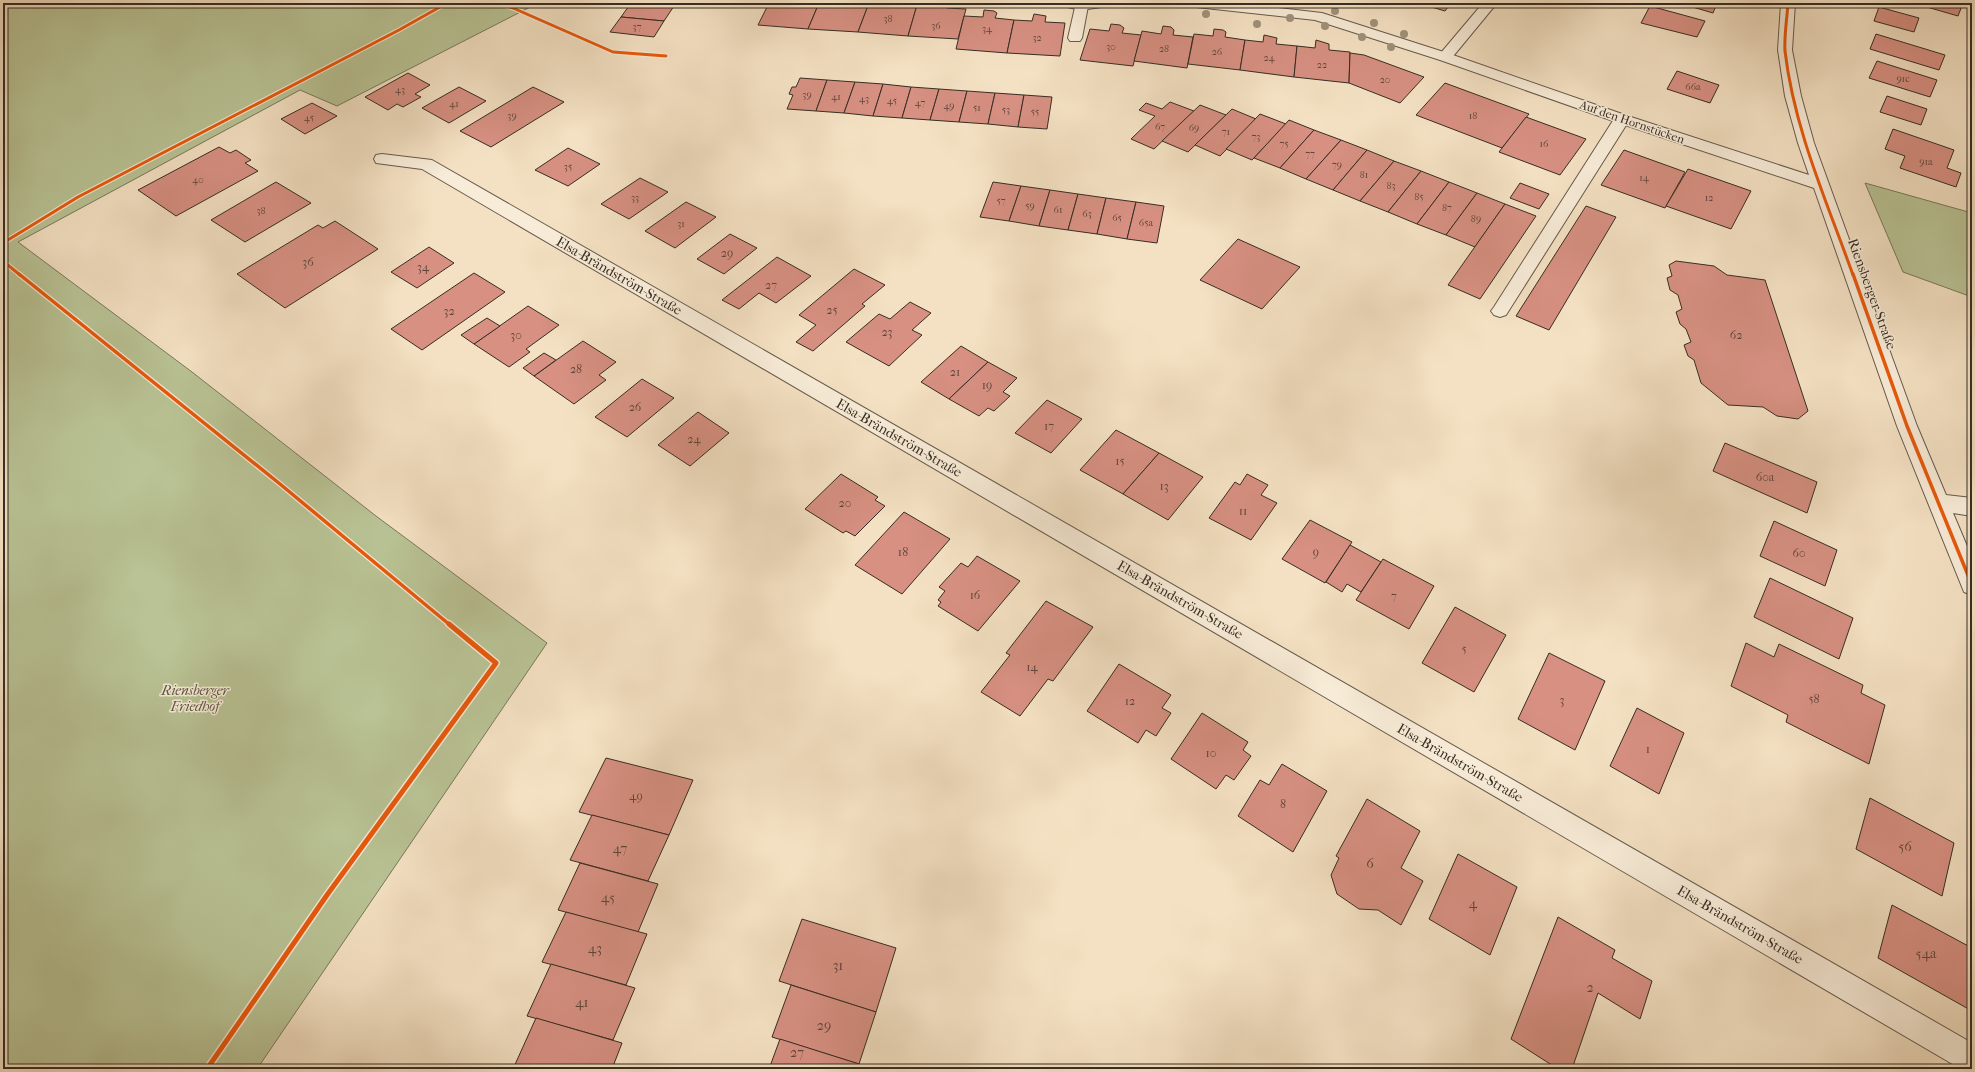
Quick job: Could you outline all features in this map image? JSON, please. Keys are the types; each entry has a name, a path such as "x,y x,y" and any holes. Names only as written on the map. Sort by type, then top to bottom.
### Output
{"street":[{"path":"1074,5 1103,3"},
{"name":"Auf den Hornstücken","path":"1196,3 1317,16 1445,57 1622,119 1820,185"},
{"name":"Riensberger Straße","path":"1788,3 1785,50 1793,96 1820,185 1867,311 1907,426 1972,585"},
{"name":"Elsa-Brändström-Straße","path":"382,159 426,164 1972,1059"},
{"path":"1937,502 1972,508"}],"lane":[{"path":"1445,57 1490,3"},
{"path":"1074,5 1075,38"},
{"path":"1500,311 1622,119"}],"green space":[{"name":"Riensberger Friedhof","path":"3,3 538,3 337,106 300,90 18,242 192,372 376,516 547,643 257,1069 3,1069"},
{"path":"1865,183 1972,213 1972,297 1903,272"}],"building":[{"path":"631,3 674,6 664,21 621,17"},
{"path":"642,3 676,3 674,6"},
{"path":"769,3 819,3 808,29 758,25"},
{"path":"819,3 869,3 858,32 808,29"},
{"path":"869,3 899,3 917,5 908,36 858,32"},
{"path":"936,3 949,3 947,8 966,9 958,39 908,36 917,5 935,7"},
{"path":"1418,3 1451,3 1445,11"},
{"path":"1679,3 1717,3 1713,13"},
{"path":"1913,3 1963,3 1958,16"},
{"path":"1650,6 1705,21 1697,37 1641,23"},
{"path":"1879,7 1919,18 1914,32 1874,21"},
{"path":"984,10 994,11 997,13 995,18 1014,20 1007,53 956,49 964,16 983,17"},
{"path":"1034,14 1046,16 1045,22 1065,23 1060,56 1007,53 1014,20 1032,21"},
{"path":"621,17 664,21 654,37 610,32"},
{"path":"1111,24 1120,25 1124,28 1122,33 1141,35 1133,66 1080,60 1090,29 1109,31"},
{"path":"1163,26 1171,27 1174,30 1173,35 1193,37 1187,68 1134,61 1142,31 1161,34"},
{"path":"1214,29 1223,30 1226,32 1225,37 1245,40 1240,70 1188,64 1194,34 1213,36"},
{"path":"1876,34 1945,55 1939,70 1870,49"},
{"path":"1264,35 1277,38 1276,44 1297,46 1294,77 1240,70 1245,40 1263,42"},
{"path":"1316,40 1329,44 1329,50 1350,52 1349,83 1294,77 1297,46 1315,48"},
{"path":"1350,53 1364,55 1424,77 1400,103 1349,83"},
{"path":"1877,61 1937,80 1930,97 1869,78"},
{"path":"1677,71 1719,85 1710,103 1667,89"},
{"path":"408,73 430,85 415,94 421,97 403,107 397,104 388,110 365,97"},
{"path":"800,78 827,80 816,111 787,109 793,95 789,94 792,87 796,87"},
{"path":"827,80 855,82 844,113 816,111"},
{"path":"855,82 883,84 873,116 844,113"},
{"path":"1445,83 1529,114 1502,148 1416,115"},
{"path":"883,84 911,87 902,118 873,116"},
{"path":"459,87 486,101 449,123 422,108"},
{"path":"533,87 564,102 491,147 460,131"},
{"path":"911,87 939,89 930,120 902,118"},
{"path":"939,89 967,91 959,122 930,120"},
{"path":"967,91 995,93 988,124 959,122"},
{"path":"995,93 1024,95 1018,127 988,124"},
{"path":"1024,95 1052,97 1047,129 1018,127"},
{"path":"1887,96 1927,109 1921,125 1880,112"},
{"path":"1170,102 1194,111 1154,149 1131,139 1155,116 1139,110 1146,103 1162,109"},
{"path":"312,103 337,116 305,134 281,119"},
{"path":"1200,105 1226,115 1188,152 1162,141"},
{"path":"1232,109 1256,119 1220,156 1195,145"},
{"path":"1260,114 1286,124 1252,160 1226,149"},
{"path":"1526,117 1586,139 1560,175 1499,152"},
{"path":"1289,120 1314,130 1280,168 1254,158"},
{"path":"1893,129 1954,150 1947,168 1961,173 1956,187 1900,168 1905,156 1885,149"},
{"path":"1314,130 1341,140 1306,179 1280,168"},
{"path":"1341,140 1367,150 1333,190 1306,179"},
{"path":"219,147 230,153 236,150 251,160 245,163 258,171 176,216 138,190"},
{"path":"568,148 600,164 568,186 535,170"},
{"path":"1367,150 1394,161 1360,201 1333,190"},
{"path":"1624,150 1685,172 1665,208 1601,185"},
{"path":"1394,161 1421,171 1388,212 1360,201"},
{"path":"1688,169 1751,191 1731,229 1666,206"},
{"path":"1421,171 1449,182 1417,224 1388,212"},
{"path":"640,178 668,192 629,219 601,204"},
{"path":"276,182 311,203 245,242 211,220"},
{"path":"993,182 1021,186 1009,221 980,217"},
{"path":"1449,182 1477,193 1446,235 1417,224"},
{"path":"1520,183 1549,194 1539,209 1510,198"},
{"path":"1021,186 1050,190 1039,226 1009,221"},
{"path":"1050,190 1078,194 1068,230 1039,226"},
{"path":"1477,193 1505,204 1475,247 1446,235"},
{"path":"1078,194 1106,198 1097,234 1068,230"},
{"path":"1106,198 1136,202 1127,239 1097,234"},
{"path":"686,202 716,217 675,248 645,231"},
{"path":"1136,202 1164,206 1157,243 1127,239"},
{"path":"1505,204 1536,216 1480,299 1448,285"},
{"path":"1586,206 1616,217 1549,330 1516,316"},
{"path":"335,221 378,249 285,308 237,274 318,225 323,228"},
{"path":"730,234 757,248 724,274 697,259"},
{"path":"1238,239 1300,267 1262,309 1200,280"},
{"path":"429,247 454,263 417,288 391,272"},
{"path":"777,257 811,276 776,303 759,293 739,309 722,300"},
{"path":"1676,261 1714,266 1727,275 1765,280 1808,411 1798,419 1777,416 1763,407 1728,405 1701,383 1694,360 1688,356 1684,345 1691,342 1686,329 1680,324 1676,312 1682,309 1678,295 1670,290 1667,278 1672,276 1669,265"},
{"path":"854,269 885,285 862,304 865,306 813,351 796,342 816,325 799,315"},
{"path":"474,273 505,292 422,350 391,329"},
{"path":"910,302 931,313 912,330 922,335 889,366 846,342 879,314 890,319"},
{"path":"528,306 559,325 526,349 530,352 509,367 474,344"},
{"path":"487,318 500,326 474,344 461,335"},
{"path":"583,341 616,362 599,375 606,380 574,404 534,376"},
{"path":"961,346 988,362 949,399 921,382"},
{"path":"544,353 556,360 534,376 523,368"},
{"path":"988,362 1017,378 1003,392 1010,396 994,411 988,408 979,416 949,399"},
{"path":"642,379 674,398 627,437 595,417"},
{"path":"1047,400 1082,419 1051,453 1015,433"},
{"path":"698,412 729,433 690,466 658,445"},
{"path":"1116,430 1159,453 1123,494 1080,470"},
{"path":"1725,443 1817,482 1807,513 1713,471"},
{"path":"1159,453 1203,477 1168,520 1123,494"},
{"path":"841,474 878,497 875,500 885,506 855,536 846,531 843,533 805,509"},
{"path":"1247,474 1268,485 1261,495 1277,503 1251,540 1209,518 1235,482 1240,485"},
{"path":"904,512 950,539 902,594 855,565"},
{"path":"1310,520 1352,542 1325,583 1282,559"},
{"path":"1774,521 1837,550 1825,586 1760,556"},
{"path":"1350,545 1381,562 1361,592 1347,584 1342,592 1326,582"},
{"path":"977,556 1020,581 978,631 938,606 941,602 938,600 945,591 939,587 961,563 968,567"},
{"path":"1383,559 1434,586 1409,629 1356,600"},
{"path":"1770,578 1853,618 1839,659 1754,617"},
{"path":"1046,601 1093,627 1053,681 1048,679 1020,716 981,692 1010,655 1006,653"},
{"path":"1455,607 1506,635 1474,692 1422,663"},
{"path":"1746,643 1774,657 1779,644 1863,685 1861,693 1885,705 1869,764 1786,722 1788,715 1731,686"},
{"path":"1549,653 1605,681 1575,750 1518,719"},
{"path":"1119,664 1171,695 1162,708 1171,713 1156,736 1146,730 1138,743 1087,711"},
{"path":"1637,708 1684,733 1659,794 1610,766"},
{"path":"1202,713 1248,742 1243,750 1251,756 1234,780 1226,775 1216,789 1171,759"},
{"path":"606,758 693,780 669,835 579,812"},
{"path":"1282,764 1327,791 1293,852 1238,816 1260,780 1269,785"},
{"path":"1870,798 1954,843 1942,896 1856,849"},
{"path":"1367,799 1420,831 1401,868 1423,881 1401,925 1378,910 1359,909 1337,894 1331,875 1339,858 1336,856"},
{"path":"592,815 669,835 648,881 570,860"},
{"path":"1458,854 1517,887 1490,955 1429,919"},
{"path":"580,863 658,884 638,932 558,910"},
{"path":"1892,905 1972,948 1972,1011 1878,958"},
{"path":"566,912 647,934 626,985 542,962"},
{"path":"1558,917 1615,950 1612,958 1652,981 1640,1019 1598,993 1572,1069 1558,1069 1511,1039"},
{"path":"802,919 896,948 876,1012 779,981"},
{"path":"551,964 635,988 613,1040 527,1016"},
{"path":"791,985 876,1012 859,1064 772,1037"},
{"path":"536,1018 622,1043 612,1069 513,1069"},
{"path":"780,1039 859,1064 868,1068 769,1069"}],"cycle path":[{"path":"3,243 78,197 399,30 447,3"},
{"path":"497,3 513,8 613,52 666,56"},
{"path":"1788,3 1785,50 1793,96 1806,143 1907,426 1972,585"},
{"path":"3,261 280,484 496,663 327,895 207,1069"}]}
